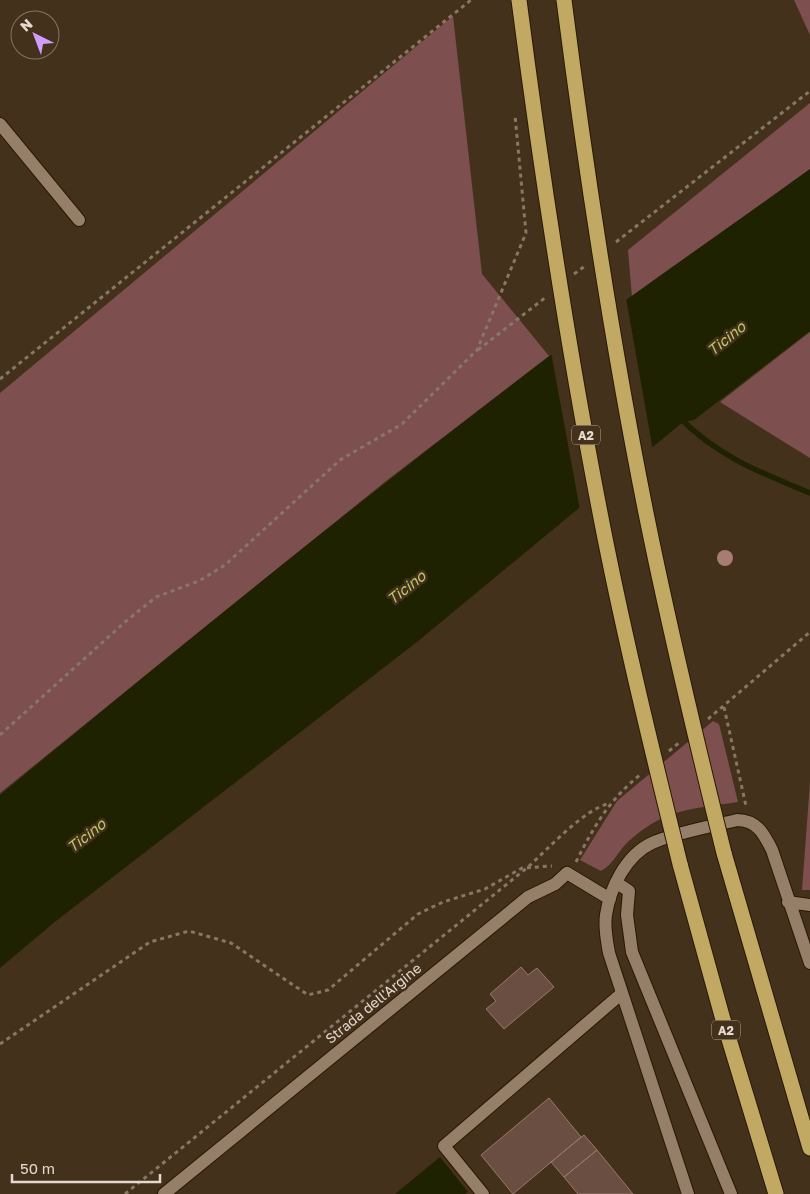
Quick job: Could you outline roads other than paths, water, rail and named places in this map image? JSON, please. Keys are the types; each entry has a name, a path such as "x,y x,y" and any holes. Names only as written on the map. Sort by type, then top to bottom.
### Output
{"highway":[{"name":"A2","path":"519,0 557,266 604,533 645,722 680,864 722,1016 776,1194"},
{"path":"564,0 603,271 628,414 667,611 724,853 810,1148"}],"street":[{"path":"0,124 79,220"},
{"path":"688,1194 609,953 606,916 610,899 617,883 633,857 653,843 737,820 749,821 760,829 768,842 810,963"},
{"name":"Strada dell'Argine","path":"164,1194 528,897 555,884 567,873 610,899"},
{"path":"617,883 629,891 627,923 632,952 731,1194"},
{"path":"788,902 810,905"},
{"path":"483,1194 444,1146 621,994"}],"water":[{"name":"Ticino","path":"810,169 810,331 694,420 683,422 417,642 56,921 0,968 0,795 271,574 477,411 612,310"},
{"path":"440,1157 468,1192 465,1194 395,1194"}],"waterway":[{"path":"679,417 694,431 724,453 774,478 810,493"}]}
